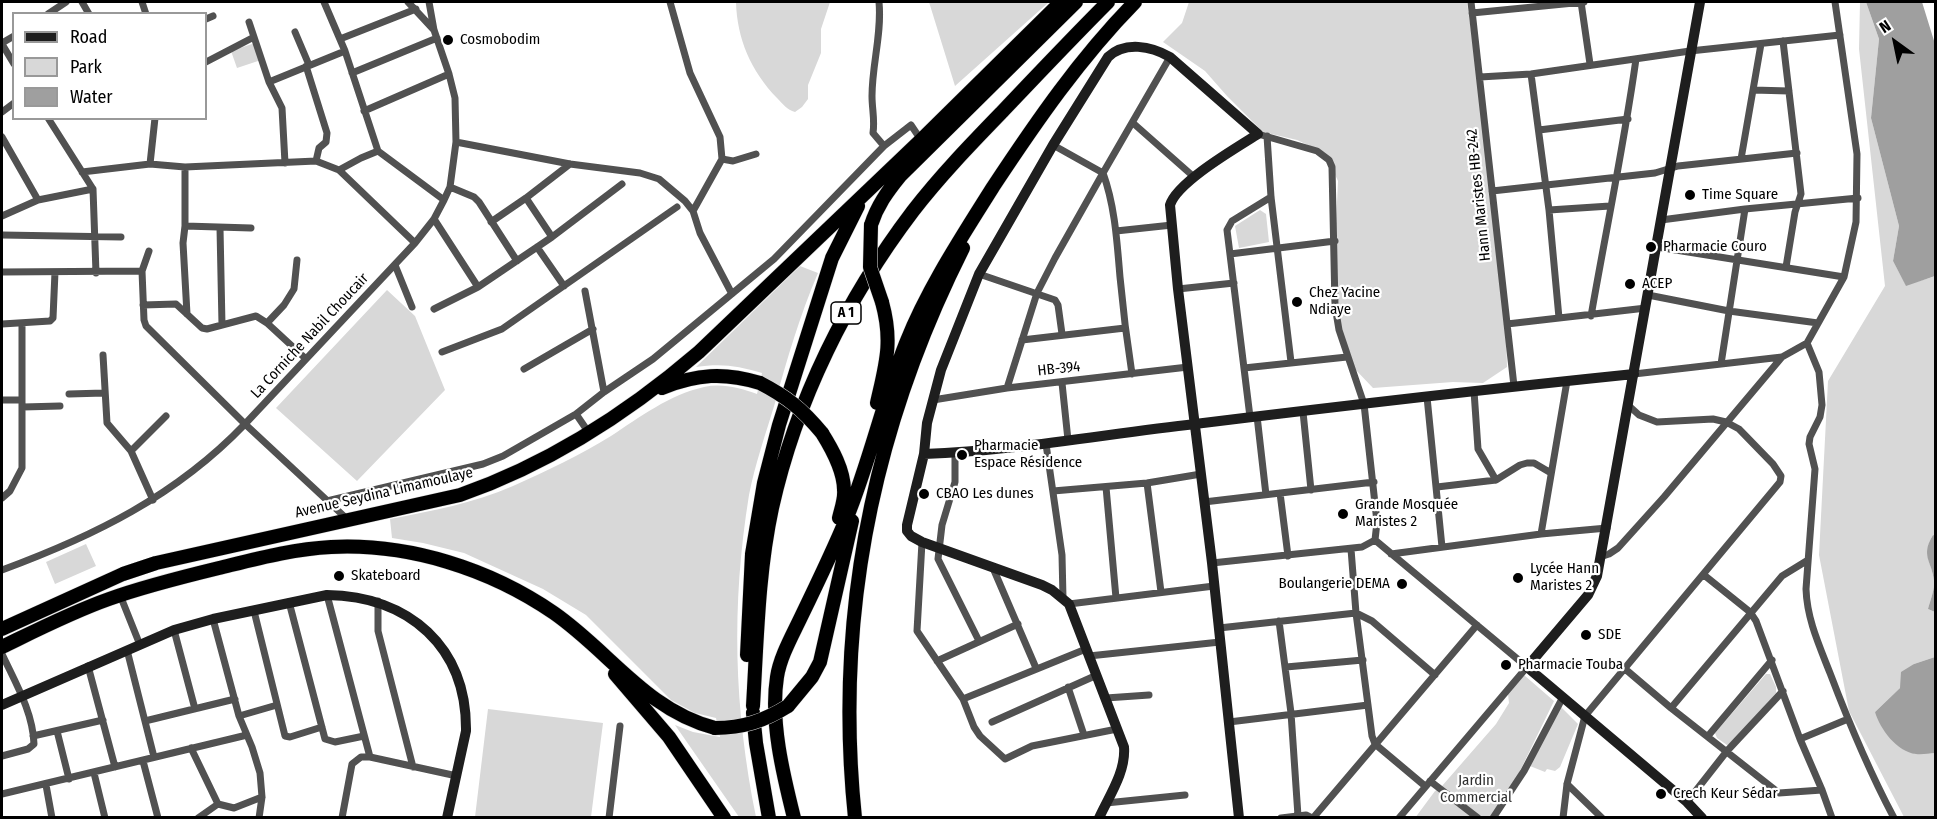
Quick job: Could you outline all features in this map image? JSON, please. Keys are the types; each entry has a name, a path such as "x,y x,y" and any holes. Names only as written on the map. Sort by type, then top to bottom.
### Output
{"highway":[{"name":"Avenue Seydina Limamoulaye","path":"2,629 103,582 156,562 460,495 495,483 534,465 589,433 669,378 763,292 1061,2"},
{"path":"862,473 888,348 887,323 870,267 871,225 876,210 885,194 900,176 1076,2"},
{"name":"A 1","path":"769,818 756,743 753,706 760,582 772,507 798,419 832,340 856,296 914,209 958,158 1108,2"},
{"path":"2,647 120,595 266,556 330,547 368,548 442,560 494,579 554,614 580,633 667,709 687,720 715,728 749,725 772,716 788,706 812,677 820,662 862,473 905,343 925,301 952,251 1074,69 1135,2"},
{"path":"855,818 850,747 851,658 862,548 873,492 906,380 932,315 1003,172"},
{"path":"753,706 746,662 748,624 752,554 765,483 782,415 832,258 867,191"},
{"path":"622,412 661,389 696,377 738,376 760,383 782,394 804,412 832,449 850,519 782,660 776,686 780,750 794,818"},
{"path":"827,563 833,546 844,490"},
{"path":"580,633 669,737 724,818"}],"street":[{"path":"51,12 66,2"},
{"path":"324,2 345,51 378,151 444,200"},
{"path":"408,2 435,30"},
{"name":"La Corniche Nabil Choucair","path":"2,570 109,525 153,500 205,463 245,424 395,265 434,219 450,187 456,142 455,98 429,2"},
{"path":"670,2 690,73 720,137 722,159 693,211"},
{"path":"879,2 879,41 872,96 875,113 873,133 884,146"},
{"name":"Hann Maristes HB-242","path":"1471,2 1514,386"},
{"path":"1472,14 1582,2 1590,64"},
{"path":"1399,818 1588,595 1597,576 1700,2"},
{"path":"1600,557 1618,548 1782,357 1808,343 1844,277 1857,222 1857,154 1835,2"},
{"path":"340,39 416,9"},
{"path":"249,22 269,82 282,108 285,163"},
{"path":"295,32 308,66 327,133 326,142 319,148 316,161"},
{"path":"1480,77 1531,74 1690,51 1840,35"},
{"path":"207,62 254,38"},
{"path":"352,73 437,38"},
{"path":"1783,41 1801,194 1786,267"},
{"path":"2,44 12,61"},
{"path":"1741,159 1761,44"},
{"path":"1212,563 1351,549 1369,544 1375,540 1378,531 1364,404 1339,330 1335,306 1333,175 1329,160 1317,151 1262,135 1170,57 1157,50 1126,46 1107,57 1053,145 979,274 949,348 933,400 907,531 922,542 1041,585 1066,601 1116,598 1214,586"},
{"path":"269,82 345,51"},
{"path":"1007,388 1037,293 1170,57"},
{"path":"1591,315 1628,119 1636,59"},
{"path":"364,111 449,74"},
{"path":"1531,74 1549,210 1559,318"},
{"path":"1753,90 1789,91"},
{"path":"1539,130 1628,119"},
{"path":"49,120 93,189 96,273"},
{"path":"150,164 155,120"},
{"path":"1132,123 1194,177"},
{"path":"327,501 483,464 503,456 576,414 653,359 774,260 884,146 911,126 921,140"},
{"path":"1239,818 1170,205 1172,199 1194,177 1262,135"},
{"path":"1262,135 1291,362"},
{"path":"2,137 38,200"},
{"path":"456,142 570,164 640,173 659,179 693,211 700,233 732,294"},
{"path":"1053,145 1103,173 1109,191 1116,231 1125,328 1132,374"},
{"path":"339,170 378,151"},
{"path":"1492,191 1655,173 1671,168 1797,153"},
{"path":"722,159 733,161 756,154"},
{"path":"82,172 150,164 185,167 316,161 339,170 415,243"},
{"path":"491,222 570,164"},
{"path":"185,167 183,243 187,314"},
{"path":"434,309 478,287 552,237 622,184"},
{"path":"450,187 474,197 517,261"},
{"path":"2,216 38,200 93,189"},
{"path":"1266,495 1244,368 1227,230 1229,225 1271,197"},
{"path":"526,198 552,237"},
{"path":"1661,220 1745,208 1858,198"},
{"path":"1549,210 1610,206"},
{"path":"442,352 502,329 677,207"},
{"path":"1721,364 1745,208"},
{"path":"434,219 478,287"},
{"path":"1116,231 1172,225"},
{"path":"185,226 251,228"},
{"path":"220,228 222,325"},
{"path":"2,235 122,237"},
{"path":"1230,254 1335,241"},
{"path":"537,247 564,286"},
{"path":"1657,247 1844,277"},
{"path":"149,250 142,271 144,320 151,332 347,519"},
{"path":"267,323 284,305 294,289 297,260"},
{"path":"395,265 412,308"},
{"path":"2,272 142,271"},
{"path":"2,324 50,321 53,318 55,272"},
{"path":"979,274 1055,300 1058,305 1062,334"},
{"path":"1178,289 1234,283"},
{"path":"585,291 604,392"},
{"path":"1648,295 1818,323"},
{"path":"143,305 176,304 202,328 207,329 256,316 267,323 306,359"},
{"path":"1507,324 1646,308"},
{"path":"2,498 10,491 22,468 22,324"},
{"path":"524,369 593,328"},
{"path":"1022,340 1125,328"},
{"path":"1808,343 1819,372 1822,405 1820,417 1809,444 1815,469 1807,606 1848,719 1894,818"},
{"path":"103,356 107,423 131,451 153,500"},
{"path":"1244,368 1347,357"},
{"path":"924,454 1046,444 1514,386 1782,357"},
{"name":"HB-394","path":"933,400 1007,388 1188,367"},
{"path":"1541,534 1567,381"},
{"path":"1062,383 1068,440"},
{"path":"1474,391 1478,449 1496,480"},
{"path":"69,394 104,393"},
{"path":"1427,397 1442,547"},
{"path":"2,400 60,406"},
{"path":"1563,818 1567,784 1585,716 1780,482 1781,476 1773,464 1739,429 1726,422 1713,419 1657,423 1639,415 1628,405"},
{"path":"1303,412 1311,490"},
{"path":"576,414 589,433"},
{"path":"131,451 166,416"},
{"path":"1046,444 1062,555 1066,601 1124,747 1123,768 1099,818"},
{"path":"955,453 955,482 942,525 938,559 980,641"},
{"path":"1437,487 1496,480 1527,463 1534,463 1551,473"},
{"path":"1053,491 1106,488 1201,474"},
{"path":"1204,502 1374,482"},
{"path":"1148,483 1161,592"},
{"path":"1106,488 1116,598"},
{"path":"1280,493 1288,556"},
{"path":"1390,554 1541,534 1607,528"},
{"path":"1375,540 1702,816"},
{"path":"922,542 917,628 963,699 980,736 1005,759 1032,746 1117,729"},
{"path":"1351,549 1356,613 1372,736 1375,744 1427,784 1478,818"},
{"path":"1671,708 1782,576 1808,560"},
{"path":"993,568 1036,668"},
{"path":"1704,575 1750,612 1756,621 1832,818"},
{"path":"120,595 140,645"},
{"path":"327,595 370,757"},
{"path":"2,705 174,630 213,619 327,595 350,596 378,602 402,612 430,634 440,646 461,687 466,716 464,742 447,818"},
{"path":"289,602 325,739 331,742 364,736"},
{"path":"378,602 378,631 413,767"},
{"path":"254,611 284,733 287,737 322,727"},
{"path":"1219,628 1356,613 1372,621 1435,675"},
{"path":"213,619 239,716 260,773 262,797 260,817"},
{"path":"1279,621 1291,713 1298,816"},
{"path":"938,661 1018,624"},
{"path":"1281,818 1298,816 1312,818 1477,625"},
{"path":"174,630 195,709"},
{"path":"963,699 1036,668 1088,652 1220,642"},
{"path":"127,650 154,758"},
{"path":"2,654 22,696 34,744 2,756"},
{"path":"1286,667 1363,660"},
{"path":"1708,736 1772,660"},
{"path":"88,666 115,767"},
{"path":"1624,668 1779,793 1822,790"},
{"path":"992,722 1097,675"},
{"path":"1068,687 1084,735"},
{"path":"1687,802 1727,751 1783,691"},
{"path":"1106,698 1149,695"},
{"path":"1493,818 1524,771 1563,697"},
{"path":"145,721 235,699"},
{"path":"239,716 278,705"},
{"path":"1229,722 1368,705"},
{"path":"1800,739 1848,719"},
{"path":"33,736 103,720"},
{"path":"609,818 620,726"},
{"path":"57,731 69,778"},
{"path":"2,794 247,735"},
{"path":"191,748 218,804"},
{"path":"342,818 352,764 361,757 456,776"},
{"path":"143,761 159,818"},
{"path":"94,772 105,818"},
{"path":"45,784 52,818"},
{"path":"1567,784 1602,818"},
{"path":"2,800 22,790"},
{"path":"1106,803 1185,795"},
{"path":"198,818 218,804 234,808 262,797"}],"green space":[{"path":"736,2 830,2 821,29 821,53 808,85 808,99 795,112 777,98 753,66 739,29"},
{"path":"929,2 1049,2 955,86"},
{"path":"1189,2 1467,2 1481,102 1506,332 1507,367 1483,383 1453,382 1373,388 1353,367 1341,327 1337,300 1338,181 1325,153 1297,140 1263,132 1205,71 1163,42 1182,23"},
{"path":"1860,2 1866,2 1879,39 1871,118 1899,226 1893,261 1906,285 1936,276 1936,536 1933,535 1928,548 1934,581 1928,609 1935,612 1935,657 1914,664 1900,688 1875,712 1915,754 1935,753 1935,817 1904,817 1849,711 1819,555 1828,381 1885,286 1859,49"},
{"path":"255,43 261,60 237,68 231,51"},
{"path":"1260,210 1266,214 1269,242 1239,248 1235,226"},
{"path":"800,266 818,273 794,337 757,460 743,536 738,617 739,696 756,817 739,817 675,725 693,732 720,737 716,718 695,713 671,700 586,615 543,589 464,553 392,538 390,519 468,502 513,486 575,456 679,395 711,386 738,388 757,394 762,373 730,366 696,367"},
{"path":"387,290 415,316 445,390 357,481 276,408"},
{"path":"86,544 96,566 55,584 46,562"},
{"path":"1766,674 1770,674 1776,687 1776,693 1731,744 1727,745 1717,738 1715,733"},
{"name":"Jardin Commercial","path":"1524,675 1554,701 1515,781 1490,817 1415,818 1435,791 1442,786 1496,724 1509,703 1508,694"},
{"name":"Jardin Commercial","path":"1560,706 1578,724 1560,767 1555,771 1547,769 1545,772 1530,766"},
{"path":"488,709 603,723 591,817 475,817"}],"water":[{"path":"1866,2 1922,2 1935,44 1935,276 1906,286 1893,261 1899,226 1871,118 1879,39"},
{"path":"1933,535 1936,536 1935,612 1928,609 1934,584 1927,548"},
{"path":"1935,657 1935,753 1916,754 1902,749 1890,739 1875,712 1900,688 1901,672 1914,664"}],"place":[{"name":"Cosmobodim","path":"448,40"},
{"name":"Time Square","path":"1690,195"},
{"name":"Pharmacie Couro","path":"1651,247"},
{"name":"ACEP","path":"1630,284"},
{"name":"Chez Yacine Ndiaye","path":"1297,302"},
{"name":"Pharmacie Espace Résidence","path":"962,455"},
{"name":"CBAO Les dunes","path":"924,494"},
{"name":"Grande Mosquée Maristes 2","path":"1343,514"},
{"name":"Skateboard","path":"339,576"},
{"name":"Lycée Hann Maristes 2","path":"1518,578"},
{"name":"Boulangerie DEMA","path":"1402,584"},
{"name":"SDE","path":"1586,635"},
{"name":"Pharmacie Touba","path":"1506,665"},
{"name":"Crech Keur Sédar","path":"1661,794"}]}
